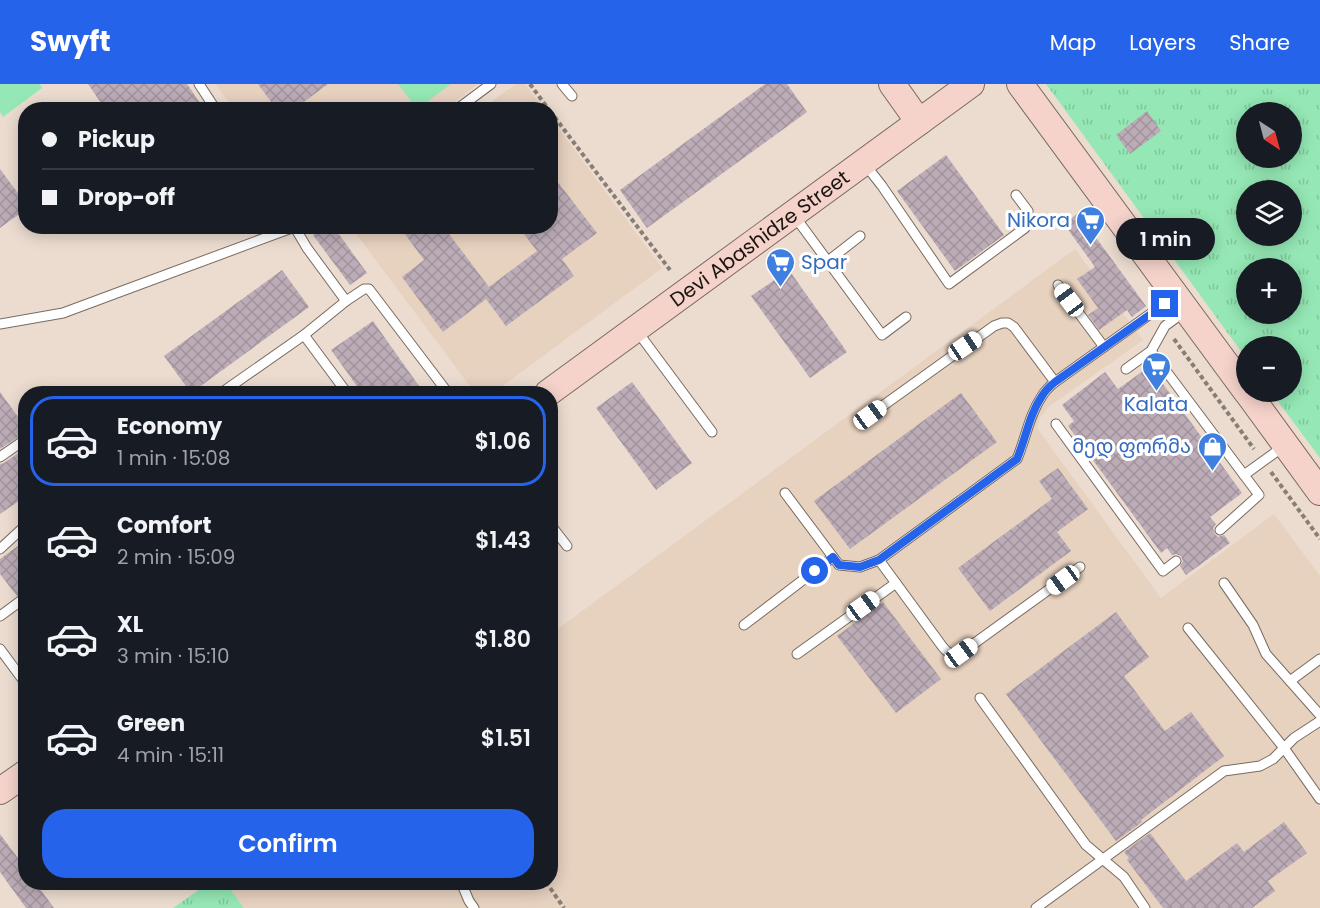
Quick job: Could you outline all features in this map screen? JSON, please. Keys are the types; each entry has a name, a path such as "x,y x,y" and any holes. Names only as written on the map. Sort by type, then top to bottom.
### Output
{"street":[{"path":"892,84 919,122"},
{"name":"Devi Abashidze Street","path":"558,386 971,84"},
{"path":"1020,84 1236,376"},
{"path":"1255,402 1320,492"},
{"path":"0,791 18,779"}],"lane":[{"path":"199,84 211,102"},
{"path":"466,102 490,84"},
{"path":"562,84 572,96"},
{"path":"863,162 949,284 1025,228 1028,211 1016,195"},
{"path":"793,213 882,335 906,317"},
{"path":"0,324 63,313 276,234"},
{"path":"299,234 346,301"},
{"path":"828,261 860,236"},
{"path":"1058,285 1104,347"},
{"path":"231,386 304,336 346,301 364,289 369,289 443,386"},
{"path":"1126,369 1151,351 1181,303"},
{"path":"785,493 839,565 860,567 879,560 1017,459 1025,439 1027,426 1036,407 1042,395 1055,382 1104,347 1181,303"},
{"path":"870,415 965,346 1002,323 1008,323 1014,327 1055,382"},
{"path":"635,329 712,432"},
{"path":"304,336 342,386"},
{"path":"1151,351 1259,495 1220,530"},
{"path":"1056,424 1163,571 1176,561"},
{"path":"1244,475 1286,444"},
{"path":"0,458 18,445"},
{"path":"0,549 18,532"},
{"path":"558,534 567,546"},
{"path":"744,626 833,557"},
{"path":"879,560 942,646 952,655 961,653 1080,567"},
{"path":"797,654 896,583"},
{"path":"1224,583 1253,625 1266,654 1320,715"},
{"path":"0,616 18,603"},
{"path":"1188,628 1284,748 1320,799"},
{"path":"0,649 18,673"},
{"path":"1290,681 1320,658"},
{"path":"980,698 1086,845 1124,877 1145,908"},
{"path":"1036,908 1224,771 1260,766 1273,759 1294,738 1320,721"},
{"path":"465,890 474,908"}],"path":[{"path":"530,84 544,102"},
{"path":"558,121 670,270"},
{"path":"1165,326 1320,539"},
{"path":"552,890 564,908"}],"shaded area":[{"path":"215,84 478,84 454,102 229,102"},
{"path":"516,84 525,84 539,102 491,102"},
{"path":"558,127 662,268 502,386 470,386 356,234 558,234"},
{"path":"1075,249 1143,340 1047,408 1037,428 1161,598 1274,514 1320,576 1320,908 244,908 231,890 558,890 558,629"}],"green space":[{"path":"0,84 40,84 42,88 23,102 18,102 18,106 3,117 0,112"},
{"path":"398,84 451,84 427,102 412,102"},
{"path":"1046,84 1320,84 1320,458 1278,402 1302,402 1302,336 1236,336 1236,344"},
{"path":"199,890 231,890 244,908 173,908"}],"building":[{"path":"88,84 187,84 199,102 100,102"},
{"path":"258,84 328,84 304,102 271,102"},
{"path":"765,84 787,84 807,112 647,228 620,190"},
{"path":"1147,111 1161,131 1130,154 1116,135"},
{"path":"946,155 1004,235 955,271 897,191"},
{"path":"0,169 18,193 18,215 0,228"},
{"path":"558,182 597,233 562,259 574,276 506,326 486,299 443,332 402,277 424,260 405,234 449,234 489,287 537,251 524,234 558,234"},
{"path":"1078,213 1146,306 1132,317 1127,310 1099,330 1088,315 1098,308 1077,279 1095,267 1064,224"},
{"path":"339,234 367,273 350,285 313,235"},
{"path":"282,270 309,307 201,386 186,386 164,356"},
{"path":"789,270 847,352 810,378 751,296"},
{"path":"373,321 419,386 357,386 331,350"},
{"path":"1150,366 1242,493 1210,517 1216,524 1213,528 1215,534 1218,537 1224,535 1230,543 1186,575 1180,566 1183,561 1181,556 1172,555 1167,548 1161,553 1068,426 1074,421 1062,405 1105,372 1118,389"},
{"path":"632,382 692,463 656,490 596,408"},
{"path":"0,392 18,417 18,437 0,449"},
{"path":"961,393 997,442 850,549 814,501"},
{"path":"18,453 18,502 0,514 0,464"},
{"path":"1058,468 1088,509 1057,532 1071,551 990,611 958,568 1052,499 1039,481"},
{"path":"18,546 17,596 0,574 0,559"},
{"path":"883,602 941,679 896,713 837,636"},
{"path":"1116,612 1149,657 1124,676 1165,731 1191,712 1224,756 1116,841 1006,694"},
{"path":"1284,822 1307,853 1268,881 1275,891 1252,908 1163,908 1127,860 1129,858 1124,852 1150,833 1186,881 1237,843 1244,852"},
{"path":"0,834 18,858 18,890 41,890 54,908 26,908 0,872"}],"place":[{"name":"Nikora","path":"1091,246"},
{"name":"Spar","path":"780,288"},
{"name":"Kalata","path":"1156,392"},
{"name":"მედ ფორმა","path":"1212,472"}],"route":[{"path":"815,571 833,557 839,565 860,567 879,560 1017,459 1025,439 1027,426 1042,395 1055,382 1165,304"}]}
